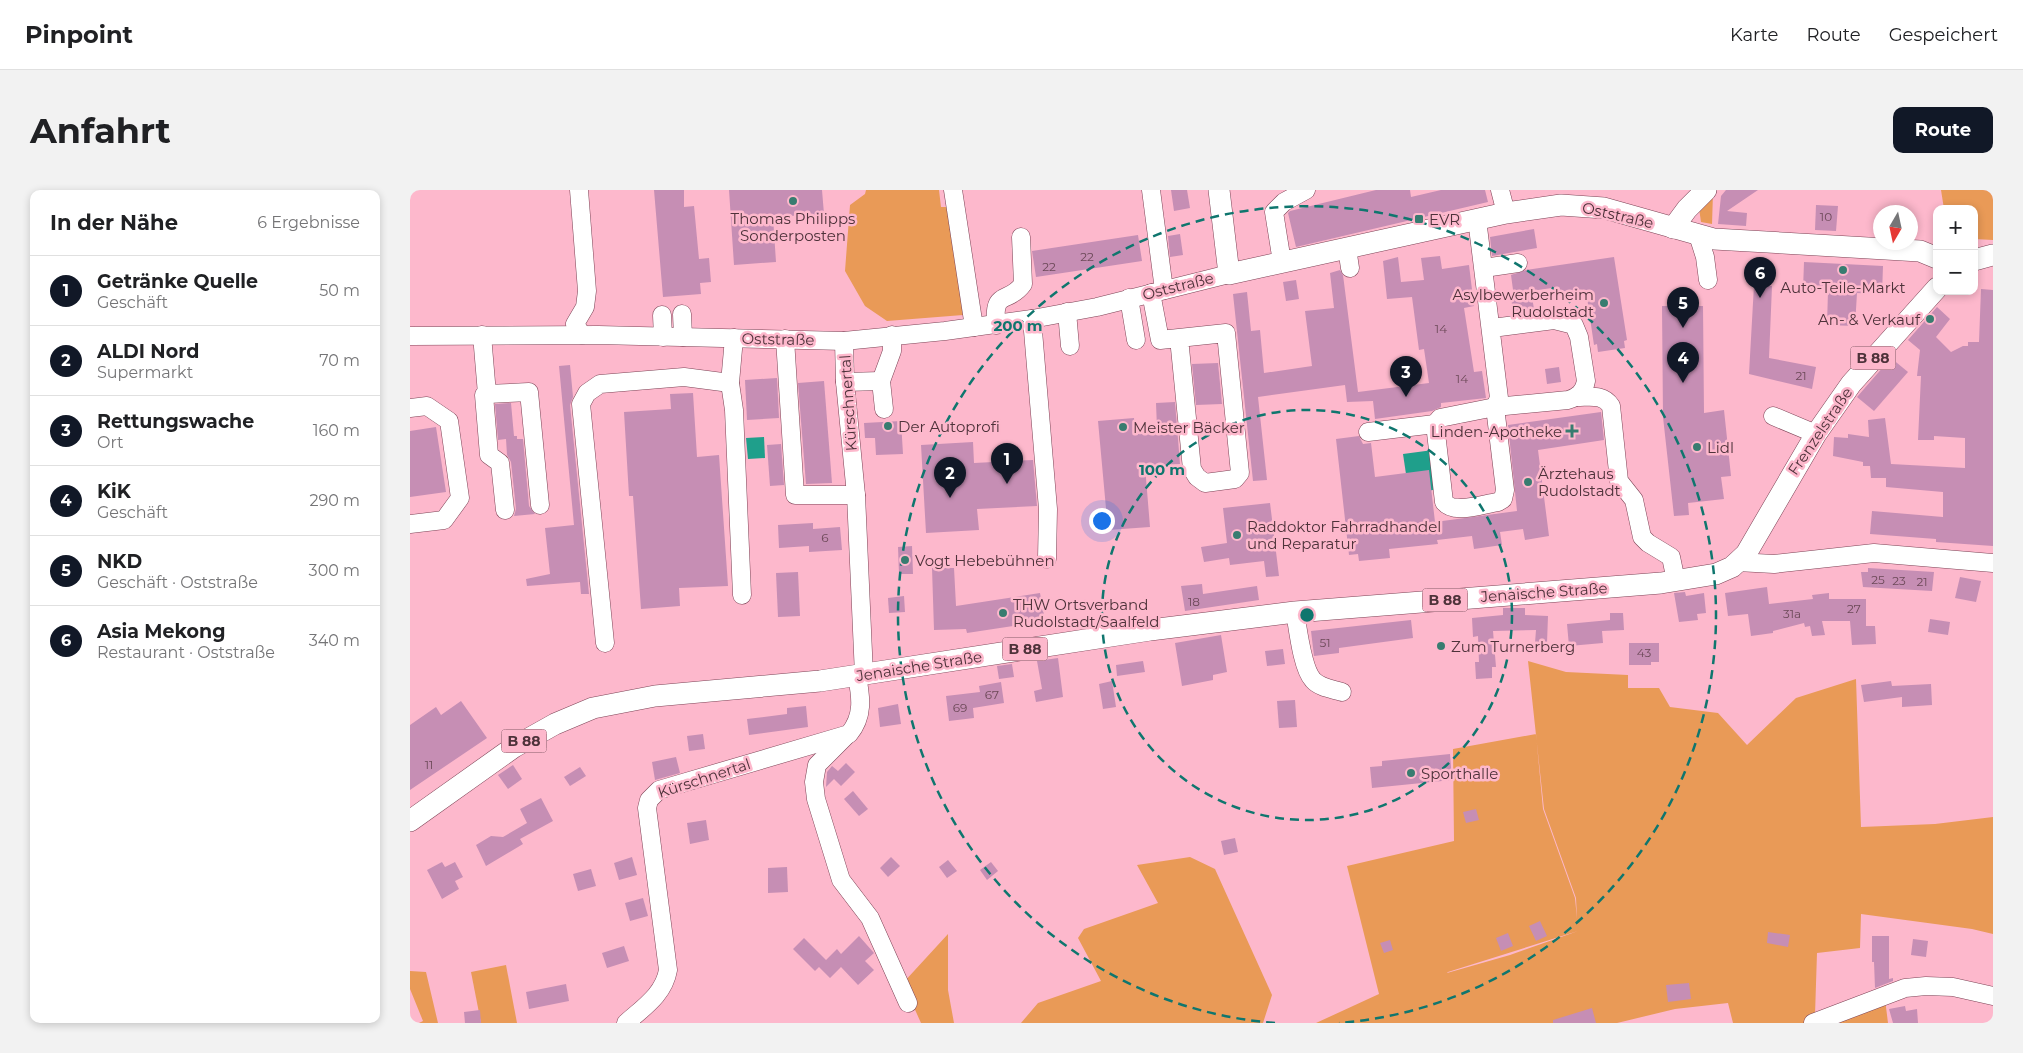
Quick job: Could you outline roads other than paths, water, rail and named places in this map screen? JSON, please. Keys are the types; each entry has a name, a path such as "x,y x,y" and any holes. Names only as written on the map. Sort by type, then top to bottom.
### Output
{"main road":[{"path":"1219,190 1230,274"},
{"path":"1673,228 1687,209 1706,190"},
{"name":"Oststraße","path":"1230,274 1282,262 1349,258 1477,219 1506,213 1561,205 1606,203 1673,228 1714,239 1920,251 1933,256"},
{"path":"1978,259 1993,255"},
{"name":"Frenzelstraße","path":"1737,562 1754,544 1788,480 1816,434 1870,362 1933,292"},
{"name":"Jenaische Straße","path":"410,821 530,737 593,708 655,696 861,675 1150,630 1295,612 1676,581 1716,574 1737,562"}],"street":[{"path":"578,190 586,291 585,307 575,324 582,335"},
{"path":"953,190 974,327"},
{"path":"1151,190 1160,340 1226,333 1240,473 1235,479 1205,483 1196,477 1192,469 1179,338"},
{"path":"1282,262 1274,212 1284,202 1306,190"},
{"path":"1500,190 1506,213"},
{"path":"1435,424 1444,502 1448,507 1457,508 1498,502 1504,499 1505,490 1495,407 1499,398 1492,328 1477,219"},
{"path":"1698,235 1705,257 1708,280"},
{"path":"996,325 995,308 1000,300 1019,290 1024,284 1021,237"},
{"path":"1484,268 1518,263"},
{"name":"Oststraße","path":"410,336 582,335 844,341 996,325 1032,319 1158,292 1230,274"},
{"path":"1129,298 1136,340"},
{"path":"1067,312 1070,346"},
{"path":"682,314 683,337"},
{"path":"662,315 663,337"},
{"path":"1032,319 1048,509 1047,559"},
{"path":"1492,328 1554,320 1574,325 1579,337 1586,381 1585,388 1578,397"},
{"path":"482,335 487,394"},
{"path":"884,409 881,381 892,350 892,335"},
{"path":"734,338 730,383 734,410 742,595"},
{"path":"784,339 795,496 856,495"},
{"name":"Kürschnertal","path":"626,1023 658,994 666,984 668,970 647,808 653,793 849,734 859,717 861,675 856,495 845,382 844,341"},
{"path":"606,643 582,404 586,393 600,384 684,377 730,383"},
{"path":"845,382 881,381"},
{"path":"505,510 500,463 489,455 484,394 529,392 540,505"},
{"path":"1368,432 1435,424 1440,418 1495,407 1568,400 1578,397 1607,399 1612,406 1619,481 1634,500 1642,537 1648,543 1671,556 1676,581"},
{"path":"410,408 427,406 449,422 460,498 444,520 410,524"},
{"path":"1773,416 1816,434"},
{"path":"1737,562 1774,564 1874,553 1993,563"},
{"path":"1295,612 1308,672 1314,681 1342,692"},
{"path":"849,734 818,765 814,782 816,799 841,880 870,918 908,1003"},
{"path":"1813,1023 1905,988 1926,986 1953,987 1993,996"}],"place":[{"name":"Thomas Philipps Sonderposten","path":"793,201"},
{"name":"EVR","path":"1419,219"},
{"name":"Auto-Teile-Markt","path":"1843,270"},
{"name":"Asia Mekong","path":"1760,298"},
{"name":"Asylbewerberheim Rudolstadt","path":"1604,303"},
{"name":"An- & Verkauf","path":"1930,319"},
{"name":"NKD","path":"1683,328"},
{"name":"KiK","path":"1683,383"},
{"name":"Rettungswache","path":"1406,397"},
{"name":"Der Autoprofi","path":"888,426"},
{"name":"Meister Bäcker","path":"1123,427"},
{"name":"Linden-Apotheke","path":"1572,431"},
{"name":"Lidl","path":"1697,447"},
{"name":"Ärztehaus Rudolstadt","path":"1528,482"},
{"name":"Getränke Quelle","path":"1007,484"},
{"name":"ALDI Nord","path":"950,498"},
{"name":"Raddoktor Fahrradhandel und Reparatur","path":"1237,535"},
{"name":"Vogt Hebebühnen","path":"905,560"},
{"name":"THW Ortsverband Rudolstadt/Saalfeld","path":"1003,613"},
{"name":"Zum Turnerberg","path":"1441,646"},
{"name":"Sporthalle","path":"1411,773"}]}
